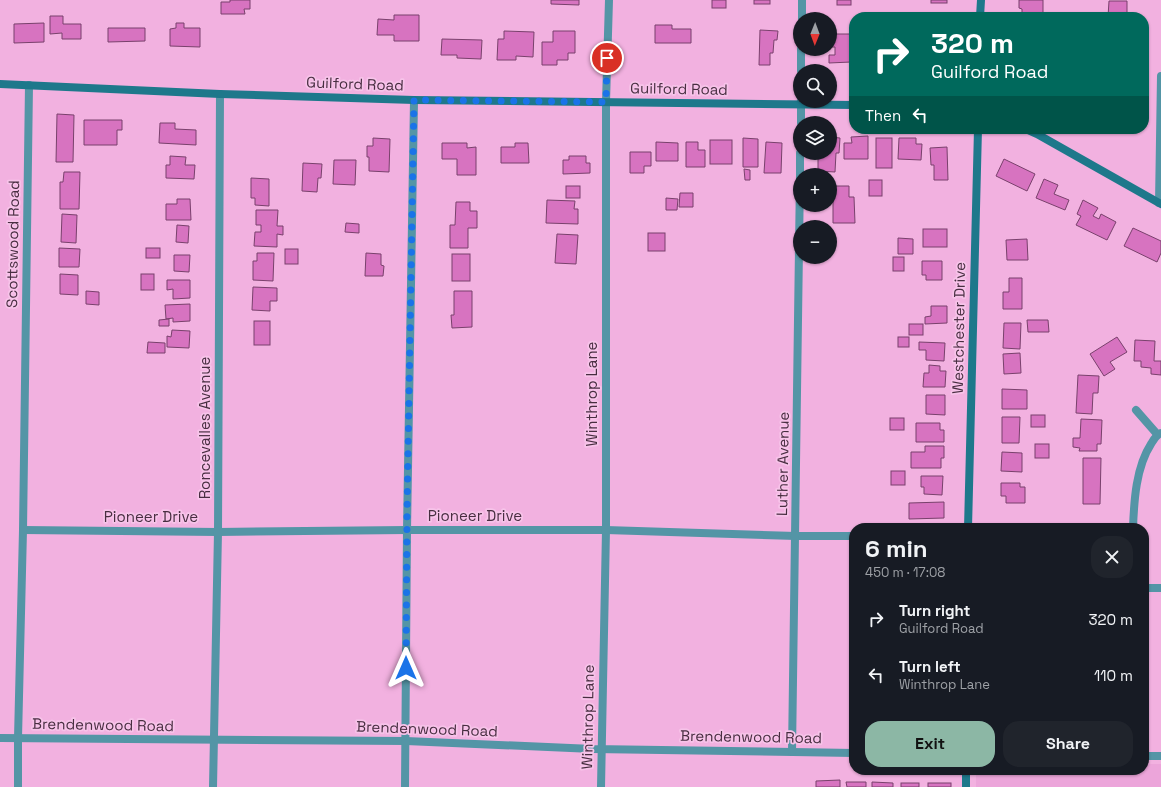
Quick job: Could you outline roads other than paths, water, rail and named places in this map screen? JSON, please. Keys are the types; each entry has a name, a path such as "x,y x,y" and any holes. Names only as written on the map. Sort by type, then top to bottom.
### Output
{"street":[{"name":"Winthrop Lane","path":"601,787 606,530 606,102 609,0"},
{"path":"802,0 802,12"},
{"path":"980,12 981,0"},
{"path":"1037,134 1160,203 1161,76"},
{"name":"Guilford Road","path":"0,84 220,94 414,100 793,103"},
{"name":"Scottswood Road","path":"18,787 24,530 30,85"},
{"name":"Roncevalles Avenue","path":"213,787 218,532 220,94"},
{"path":"405,787 407,530 414,100"},
{"name":"Guilford Road","path":"837,104 849,105"},
{"name":"Westchester Drive","path":"968,523 978,134"},
{"name":"Luther Avenue","path":"792,752 800,212"},
{"path":"1133,523 1134,506 1140,466 1146,452 1159,433 1136,410"},
{"name":"Pioneer Drive","path":"24,530 218,532 606,530 796,536 849,536"},
{"path":"1149,588 1161,588"},
{"name":"Brendenwood Road","path":"0,738 406,741 601,749 849,753"},
{"path":"1149,756 1161,756"},
{"path":"966,775 966,787"}]}
